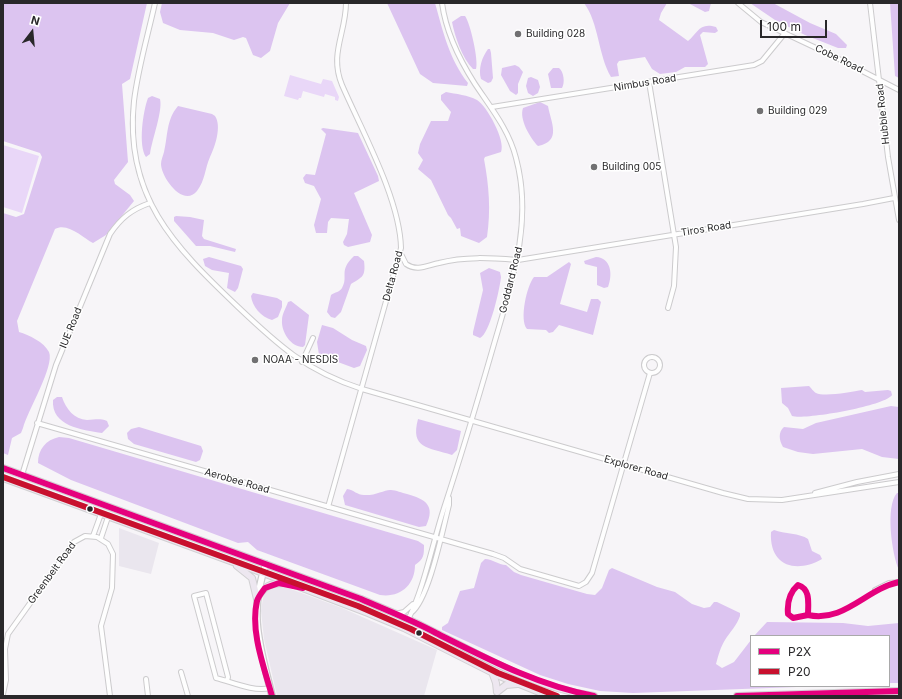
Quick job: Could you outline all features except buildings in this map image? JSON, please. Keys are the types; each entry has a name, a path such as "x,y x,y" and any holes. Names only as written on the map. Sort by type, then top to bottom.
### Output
{"main road":[{"path":"3,468 340,591 395,614 409,617 526,678 561,690 594,696"},
{"path":"3,478 290,583 404,628 492,672 549,696"},
{"path":"231,561 252,578 257,599"},
{"path":"257,599 268,585 275,582 290,583"},
{"path":"492,672 496,683 496,694"},
{"path":"496,694 506,685 518,684"},
{"path":"737,696 899,691"}],"street":[{"name":"Explorer Road","path":"155,3 137,81 133,118 137,162 150,203 169,235 184,253 278,344 302,362 324,375 362,389 748,499 772,500 801,497 899,482"},
{"name":"Delta Road","path":"328,507 401,253 400,229 386,187 336,69 337,51 346,3"},
{"name":"Goddard Road","path":"409,617 418,607 425,592 445,506 449,498 472,421 518,260 523,215 522,188 516,157 511,142 492,107 475,83 457,53 445,23 442,3"},
{"name":"Cobe Road","path":"738,3 761,22 879,79"},
{"name":"Hubble Road","path":"871,4 894,198 899,220"},
{"name":"Nimbus Road","path":"492,107 754,65 762,62 785,34"},
{"path":"879,79 899,90"},
{"path":"648,82 674,235 676,264 674,286 668,308"},
{"name":"Tiros Road","path":"401,253 406,264 419,269 440,262 472,258 518,260 894,198"},
{"name":"IUE Road","path":"22,474 56,364 110,234 122,218 136,208 150,203"},
{"path":"302,362 313,338"},
{"path":"623,464 650,373"},
{"name":"Aerobee Road","path":"37,423 504,558 520,569 574,584 583,585 592,573 623,464"},
{"name":"Explorer Road","path":"801,497 847,484 899,474"},
{"path":"101,514 93,536 101,538 110,548 113,558 112,588 101,626 110,696"},
{"path":"101,538 108,517"},
{"name":"Greenbelt Road","path":"3,694 6,680 5,644 10,631 74,542 81,537 93,536"},
{"name":"Goddard Road","path":"409,617 413,604 420,591 438,539"},
{"path":"266,564 257,599 256,627 272,696"},
{"path":"875,590 889,583 899,582"},
{"path":"227,681 228,677 206,593 194,596 216,678 227,681 260,689 270,688"},
{"path":"395,614 404,612 413,604"},
{"path":"181,672 188,696"},
{"path":"146,679 148,696"}],"shaded area":[{"path":"3,3 147,3 130,79 122,84 128,162 114,180 115,184 130,195 134,201 106,235 93,243 70,229 60,227 55,229 17,321 19,332 36,339 44,345 49,352 50,359 48,368 21,433 12,438 8,455 3,453 3,213 16,217 24,214 42,157 40,153 3,141"},
{"path":"162,3 290,3 278,23 270,51 261,58 253,55 246,38 243,37 234,40 213,33 180,30 163,23 160,12"},
{"path":"387,3 435,3 451,55 461,74 468,83 467,86 433,83 420,74"},
{"path":"584,3 667,3 659,20 688,41 702,27 716,27 718,31 715,33 703,32 700,35 708,64 705,67 685,67 676,72 660,74 652,69 645,57 619,61 617,64 619,76 611,77 603,59 593,20"},
{"path":"688,3 711,3 709,11 705,12"},
{"path":"750,3 773,3 810,23 836,34 847,45 846,48 838,48 805,35 775,20"},
{"path":"890,3 899,3 899,78 895,76"},
{"path":"461,16 465,16 471,33 475,50 477,65 476,69 473,69 466,59 455,34 452,22"},
{"path":"488,49 490,49 491,53 493,78 491,82 488,83 481,79 480,67 482,59"},
{"path":"515,65 523,72 518,84 518,93 516,95 510,91 501,75 502,68"},
{"path":"553,68 559,68 562,72 564,81 562,88 551,88 548,74"},
{"path":"290,75 321,84 323,79 332,81 339,97 338,101 335,100 335,97 325,94 324,97 303,91 301,98 298,100 284,96"},
{"path":"531,77 538,80 540,87 538,93 533,96 528,93 526,86 528,78"},
{"path":"446,92 477,100 486,109 495,124 501,140 501,152 485,157 484,159 488,188 489,217 487,237 479,243 461,236 460,228 457,229 448,215 431,180 418,169 423,160 418,153 420,144 431,121 448,121 451,112 441,100 441,95"},
{"path":"152,96 160,99 161,104 150,154 146,157 142,145 142,128 146,104 148,98"},
{"path":"540,102 548,106 553,136 545,144 538,146 526,128 522,112 523,108"},
{"path":"178,106 212,114 215,116 218,125 216,142 208,161 202,183 197,191 191,195 185,196 174,189 169,183 162,170 161,164 169,122"},
{"path":"323,128 358,133 378,176 379,181 354,193 372,235 370,242 348,247 344,245 343,242 347,234 349,219 331,218 328,222 327,233 316,233 314,225 321,199 314,186 305,183 303,178 306,174 315,175 326,134 321,129"},
{"path":"3,145 39,156 22,213 3,207"},
{"path":"174,217 204,220 202,236 204,239 236,249 235,252 210,246 196,246 174,221"},
{"path":"354,256 358,256 364,261 364,273 360,278 351,284 341,312 335,318 331,317 327,312 331,295 342,288 345,280 346,266"},
{"path":"209,257 241,266 243,269 238,288 235,292 227,288 229,273 212,270 205,266 203,259"},
{"path":"596,257 605,260 610,268 610,282 608,287 604,288 597,285 597,267 585,264 584,261"},
{"path":"569,262 571,264 560,304 587,312 591,299 598,299 601,302 593,335 559,325 553,332 549,333 546,330 527,329 525,325 524,311 531,281 534,277 547,277"},
{"path":"489,268 500,272 501,277 497,300 491,320 484,335 480,338 473,335 473,332 483,290 480,273"},
{"path":"253,293 277,298 282,301 282,307 278,317 272,320 261,314 253,304 251,296"},
{"path":"291,301 309,315 305,345 303,347 291,342 283,329 283,316 288,302"},
{"path":"322,325 333,328 352,340 366,346 367,350 360,366 354,368 319,355 317,342"},
{"path":"809,386 815,392 820,394 838,394 862,390 865,392 888,390 891,391 892,395 886,399 861,408 812,416 792,416 788,408 782,403 781,388"},
{"path":"57,397 62,397 71,413 78,418 87,420 104,420 107,421 109,426 102,433 69,425 57,416 54,409 53,400"},
{"path":"891,406 899,407 899,459 882,457 862,449 813,454 798,452 783,447 781,442 780,434 784,427 803,429 816,423"},
{"path":"418,419 461,431 457,450 452,455 423,445 417,436 416,429"},
{"path":"139,427 201,446 203,451 200,460 196,462 134,444 128,439 127,433 131,429"},
{"path":"59,437 69,438 418,541 424,545 423,556 415,565 412,579 405,589 394,594 380,595 257,550 248,542 238,543 71,480 38,463 41,449 50,440"},
{"path":"347,489 364,495 393,490 419,498 427,504 429,508 429,519 426,526 419,527 345,505 343,496"},
{"path":"897,493 899,493 899,570 896,563 891,531 891,508 893,499"},
{"path":"119,528 159,543 151,574 119,566"},
{"path":"774,530 805,537 808,539 812,551 820,555 822,559 812,564 803,566 786,564 774,553 771,532"},
{"path":"485,559 491,560 506,565 514,572 521,575 595,595 602,588 609,570 612,568 657,587 675,592 692,604 704,608 710,607 714,602 717,602 740,613 740,616 724,642 716,664 722,668 734,662 750,641 750,687 797,687 633,693 600,691 568,684 540,675 442,630 442,627 448,623 460,591 474,588 481,563"},
{"path":"280,585 342,608 437,650 424,696 277,696 264,639 261,611 264,592 269,587"},
{"path":"767,622 843,623 868,626 899,623 899,683 890,683 890,635 755,635"}],"transit line":[{"name":"P2X","path":"3,468 361,599 418,624 513,670 553,685 594,696"},
{"name":"P20","path":"3,477 358,606 411,629 498,673 557,696"},
{"name":"P2X","path":"808,615 821,616 833,614 844,610 876,591 899,582"},
{"name":"P2X","path":"272,696 257,637 255,624 257,601 265,588 279,583 303,588"},
{"name":"P2X","path":"798,585 807,593 808,615 793,618 788,614 788,606 791,594 798,585"},
{"name":"P2X","path":"737,696 899,691"}],"place":[{"name":"Building 028","path":"518,34"},
{"name":"Building 029","path":"760,111"},
{"name":"Building 005","path":"594,167"},
{"name":"NOAA - NESDIS","path":"255,360"}]}
